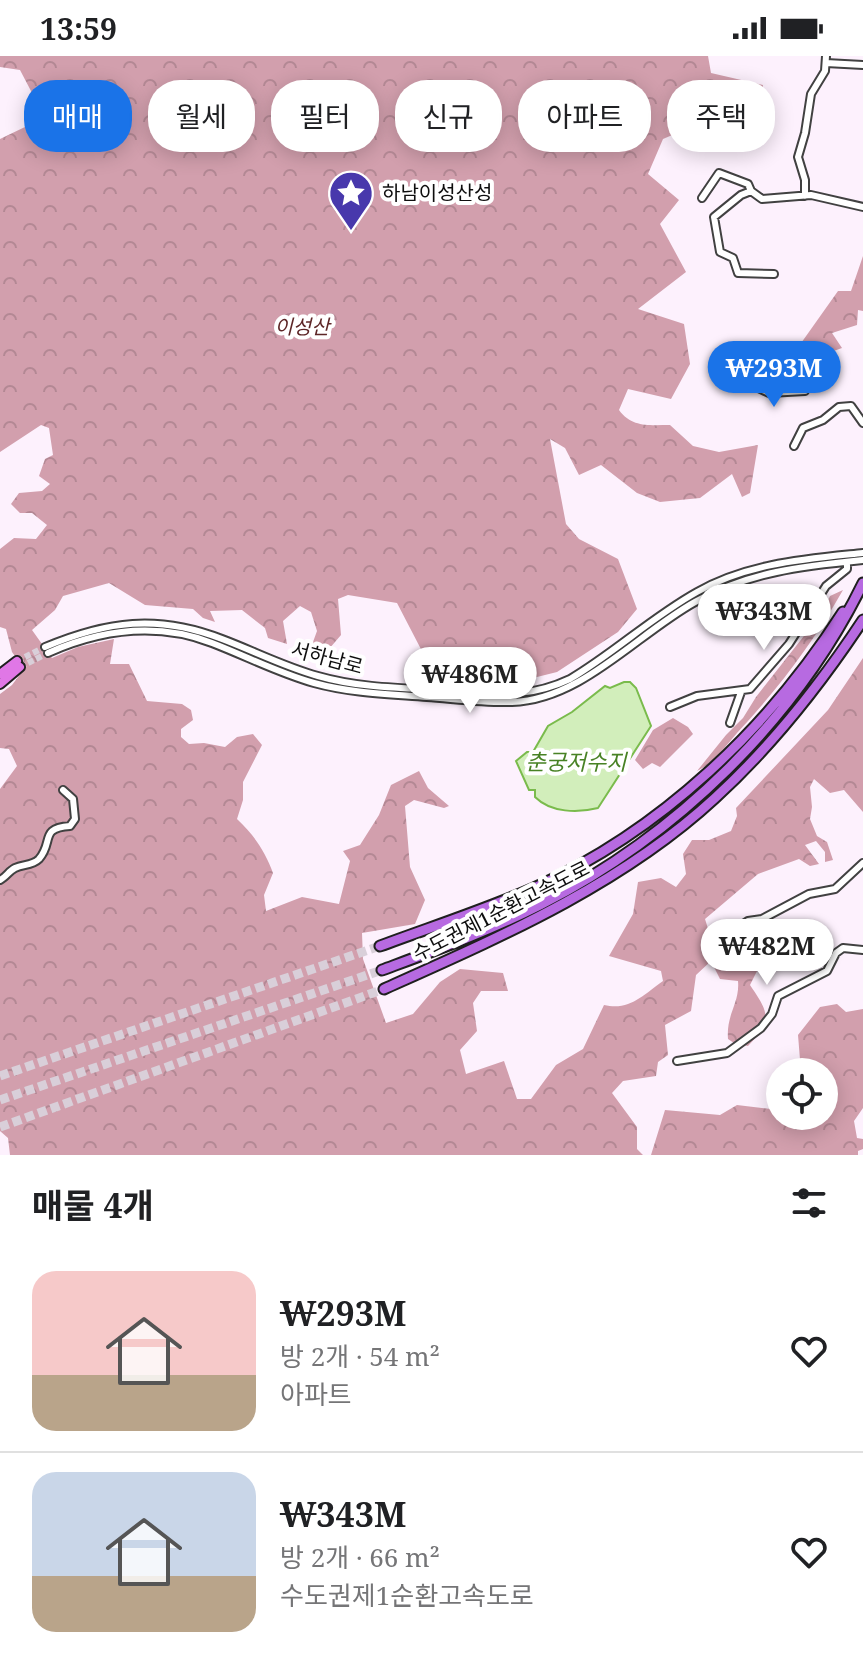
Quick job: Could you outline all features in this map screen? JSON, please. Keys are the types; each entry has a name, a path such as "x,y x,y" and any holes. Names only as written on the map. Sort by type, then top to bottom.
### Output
{"highway":[{"name":"수도권제1순환고속도로","path":"380,946 534,888 629,833 684,792 759,722 794,681 863,581"},
{"name":"수도권제1순환고속도로","path":"382,970 463,941 542,904 653,833 699,795 774,719 841,628 863,581"},
{"name":"수도권제1순환고속도로","path":"384,989 539,916 636,859 676,829 714,799 772,740 824,679 863,620"}],"main road":[{"path":"0,674 19,664 0,684"}],"street":[{"path":"805,196 805,180 798,157 811,94 821,80 826,60 863,65"},
{"path":"702,198 719,173 748,184 751,191 762,199 805,196 863,207"},
{"path":"751,191 741,195 714,217 717,242 720,252 733,258 738,273 774,274"},
{"path":"750,384 769,393 805,391"},
{"path":"794,446 803,428 823,420 839,407 851,406 863,423"},
{"name":"서하남로","path":"863,553 769,564 710,584 570,679 518,695 360,685 329,679 201,632 160,623 106,626 80,633 47,650 111,632 161,631 210,642 280,672 329,687 400,695 522,702 553,694 584,678 693,603 733,584 770,572 863,560"},
{"path":"670,707 697,696 750,689 809,616 826,586 847,569 847,562"},
{"path":"730,723 741,692"},
{"path":"0,880 15,868 39,859 50,831 70,826 75,819 73,799 63,790"},
{"path":"719,931 736,929 748,921 762,919 809,894 835,889 845,883 863,863"},
{"path":"677,1061 727,1053 761,1028 772,1014 778,996 827,971 836,953 843,948 863,950"}],"green space":[{"name":"이성산","path":"0,56 708,56 711,73 741,80 667,80 667,137 663,139 648,174 679,200 660,224 686,272 638,309 684,324 690,364 671,399 628,389 619,410 636,423 670,425 693,446 719,452 758,445 750,493 742,497 732,474 700,498 660,502 637,493 601,465 579,475 565,448 550,439 566,524 579,539 618,559 637,609 618,632 557,672 501,686 437,680 397,603 348,595 338,599 341,635 323,656 303,652 304,643 313,642 317,631 311,612 300,606 283,621 287,644 268,638 265,628 242,610 210,611 215,622 203,618 193,609 145,605 109,583 63,596 55,610 32,630 52,658 78,647 114,639 110,664 129,664 147,701 182,704 191,710 193,720 181,729 181,737 189,744 225,747 237,737 253,734 262,745 243,782 243,800 237,819 258,844 273,873 264,895 266,911 302,897 339,904 350,861 343,851 360,845 379,815 391,785 419,771 428,788 449,806 444,808 414,800 405,806 410,867 425,900 415,924 362,933 363,959 386,1023 413,1014 440,982 460,969 503,973 508,991 481,991 473,1003 477,1031 460,1050 466,1074 504,1061 517,1099 531,1099 556,1065 583,1049 604,1005 629,1004 663,981 661,971 609,956 633,914 638,882 661,878 676,887 686,874 683,854 692,840 709,840 731,831 737,816 736,808 828,710 863,658 863,812 844,790 830,793 814,779 810,787 810,819 817,836 827,842 833,860 825,862 825,852 816,841 805,845 819,864 810,866 799,859 758,874 705,919 710,935 738,937 749,949 759,967 750,985 764,1010 765,1023 748,1046 728,1039 738,981 720,979 711,961 696,975 691,1011 665,1025 668,1055 658,1062 656,1076 623,1081 612,1093 637,1127 637,1149 643,1155 10,1155 8,1138 0,1131 0,789 17,766 9,749 0,748 0,694 12,685 24,669 12,652 6,629 0,627 0,549 14,538 36,539 47,525 32,513 20,513 11,504 19,493 42,491 50,484 39,476 45,459 53,455 49,428 41,425 0,452 0,139 24,127 24,152 132,152 132,80 25,80 20,70 0,67"},
{"path":"863,256 863,311 858,310 857,325 832,333 842,348 831,352 824,371 812,353 799,346 838,291 851,291"},
{"path":"843,590 820,629 781,682 718,755 697,771 743,718 822,613 830,596"},
{"path":"673,718 693,734 660,767 652,763 643,769 635,760 653,730"},
{"path":"837,1004 846,1012 863,1009 863,1108 854,1121 857,1138 863,1139 863,1149 858,1151 858,1155 651,1155 665,1110 720,1115 737,1105 766,1108 766,1130 838,1130 838,1058 800,1058 798,1035 820,1007"}],"water":[{"name":"춘궁저수지","path":"630,682 636,688 651,726 598,808 565,810 541,802 535,797 535,790 529,790 516,761 527,752 533,752 548,726 605,686 610,688"}],"tunnel":[{"path":"17,661 45,647"},
{"path":"20,667 48,653"},
{"path":"0,1076 380,946"},
{"path":"0,1100 382,970"},
{"path":"0,1127 384,989"}],"place":[{"name":"하남이성산성","path":"351,232"}]}
